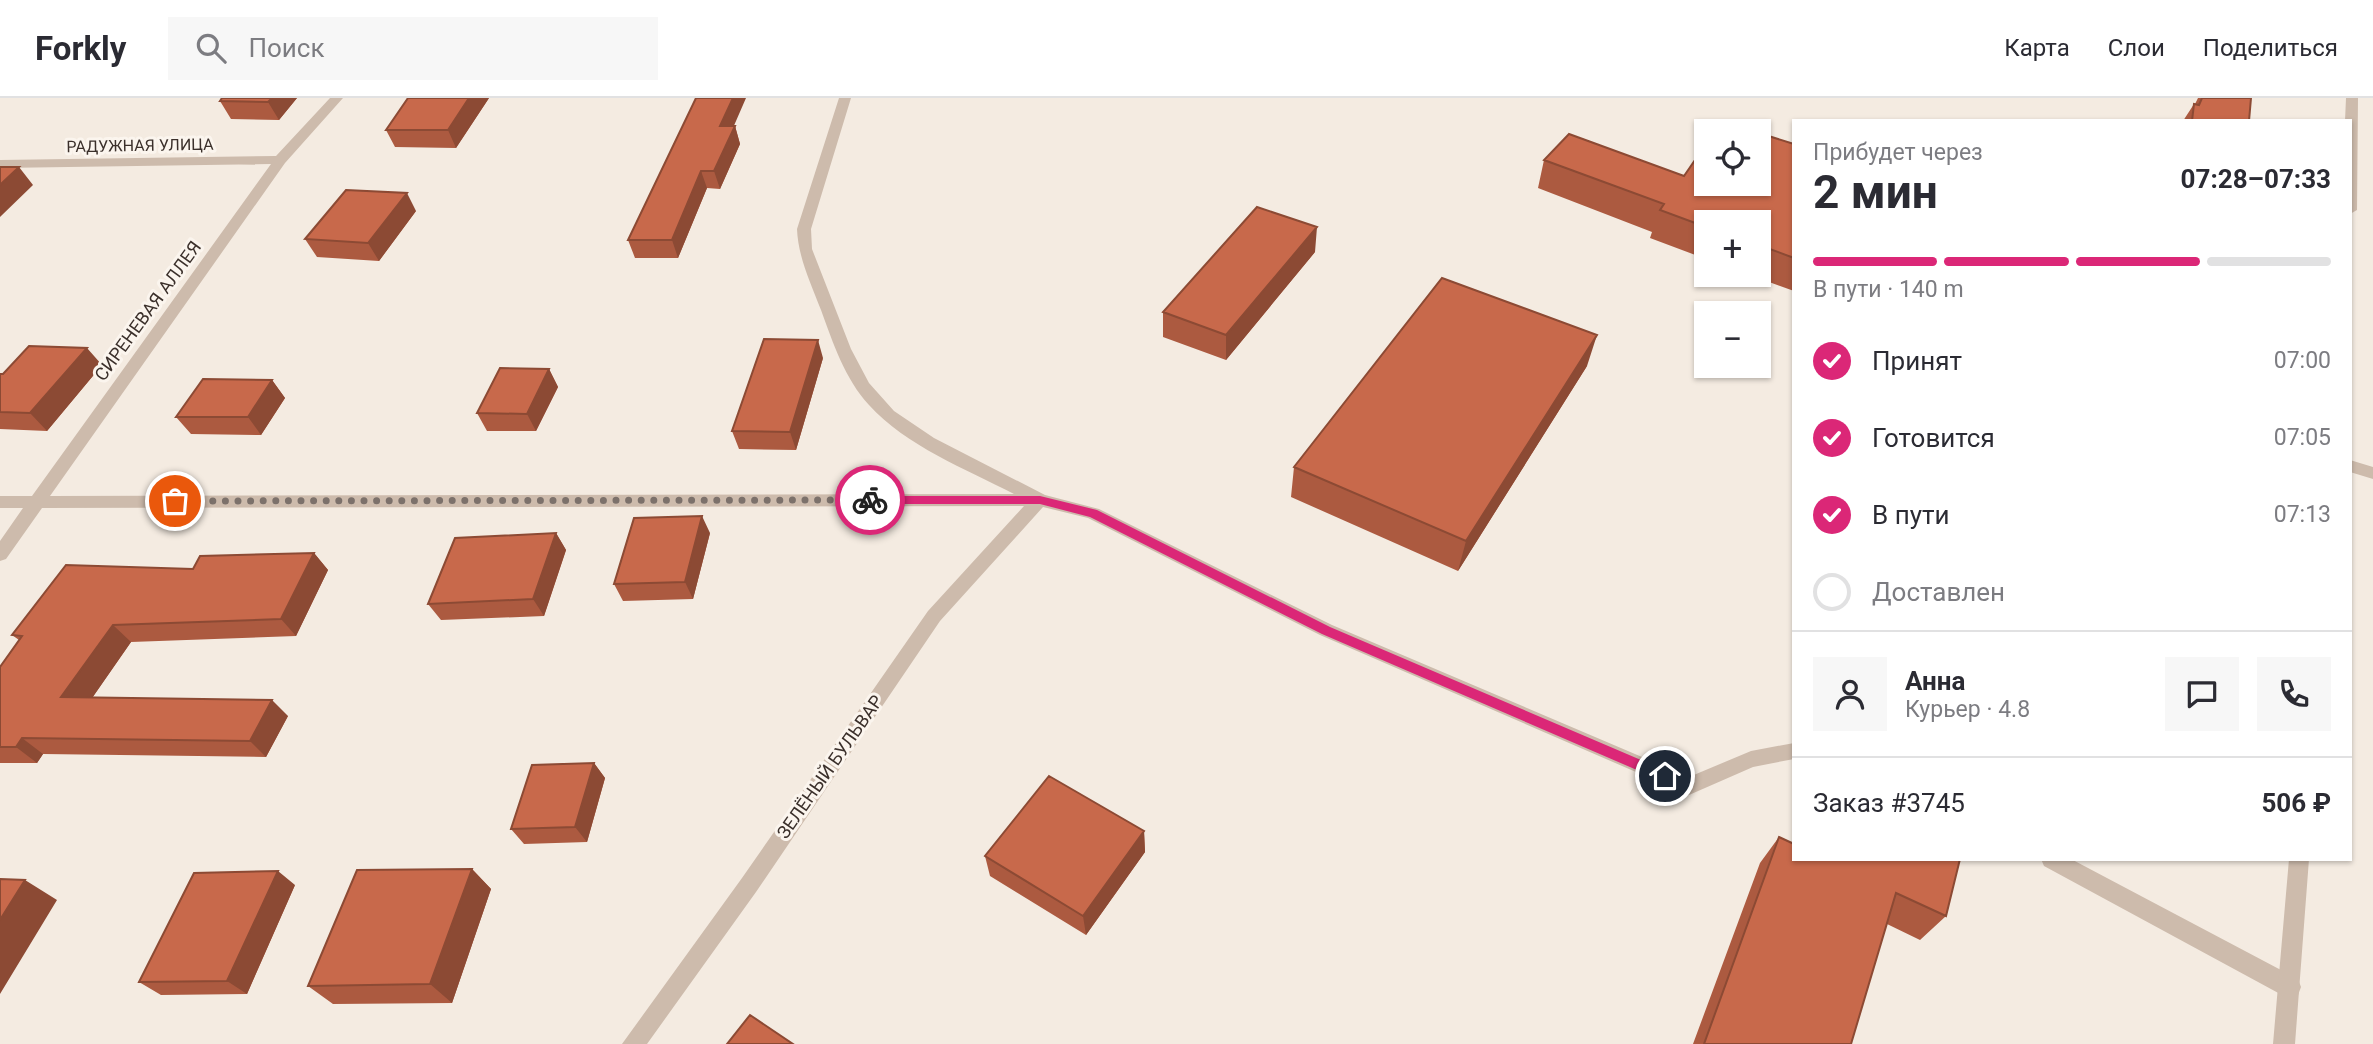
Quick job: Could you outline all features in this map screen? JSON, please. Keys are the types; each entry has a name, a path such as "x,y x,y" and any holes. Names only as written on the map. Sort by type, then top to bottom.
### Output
{"street":[{"name":"СИРЕНЕВАЯ АЛЛЕЯ","path":"0,554 280,160 337,98"},
{"path":"845,98 804,229 805,249 854,369 874,401 909,430 1040,500"},
{"path":"2351,98 2351,119"},
{"name":"РАДУЖНАЯ УЛИЦА","path":"0,164 280,160"},
{"path":"2352,467 2373,473"},
{"path":"0,502 1040,500 1093,513 1326,630 1689,786 1751,759 1792,751"},
{"name":"ЗЕЛЁНЫЙ БУЛЬВАР","path":"633,1044 749,885 934,616 1040,500"},
{"path":"2055,861 2290,987"},
{"path":"2284,1044 2299,861"}],"building":[{"path":"222,98 272,98 268,102 220,101"},
{"path":"408,98 469,98 448,130 386,130"},
{"path":"696,98 733,98 720,126 735,126 714,171 701,171 672,240 628,240"},
{"path":"2202,98 2251,98 2249,119 2192,119 2194,104 2199,105"},
{"path":"1569,134 1684,176 1694,161 1694,196 1771,196 1771,137 1792,143 1792,257 1771,249 1771,210 1694,210 1694,223 1660,210 1664,204 1544,160"},
{"path":"0,167 19,167 0,185"},
{"path":"346,190 407,193 368,243 305,239"},
{"path":"1257,207 1317,227 1226,335 1163,312"},
{"path":"1442,278 1597,335 1466,541 1294,467"},
{"path":"764,339 818,340 790,432 732,431"},
{"path":"29,346 87,348 30,413 0,412 0,374"},
{"path":"500,368 549,369 527,414 477,413"},
{"path":"203,379 272,380 248,417 176,417"},
{"path":"702,516 685,582 614,584 634,518"},
{"path":"556,533 533,599 428,604 455,538"},
{"path":"314,553 281,619 113,625 61,697 272,700 250,741 22,738 16,747 0,747 0,667 22,636 12,635 66,565 193,569 200,556"},
{"path":"594,763 575,827 511,829 532,765"},
{"path":"1049,776 1144,831 1083,916 985,856"},
{"path":"1779,837 1792,843 1792,861 1960,861 1946,916 1896,893 1851,1044 1704,1044"},
{"path":"472,869 430,984 308,986 357,870"},
{"path":"278,871 227,981 139,982 194,873"},
{"path":"0,879 25,880 0,920"},
{"path":"750,1015 793,1044 727,1044"}],"way so far":[{"path":"175,501 870,500"}],"route":[{"path":"870,500 1040,500 1093,513 1326,630 1665,776"}]}
